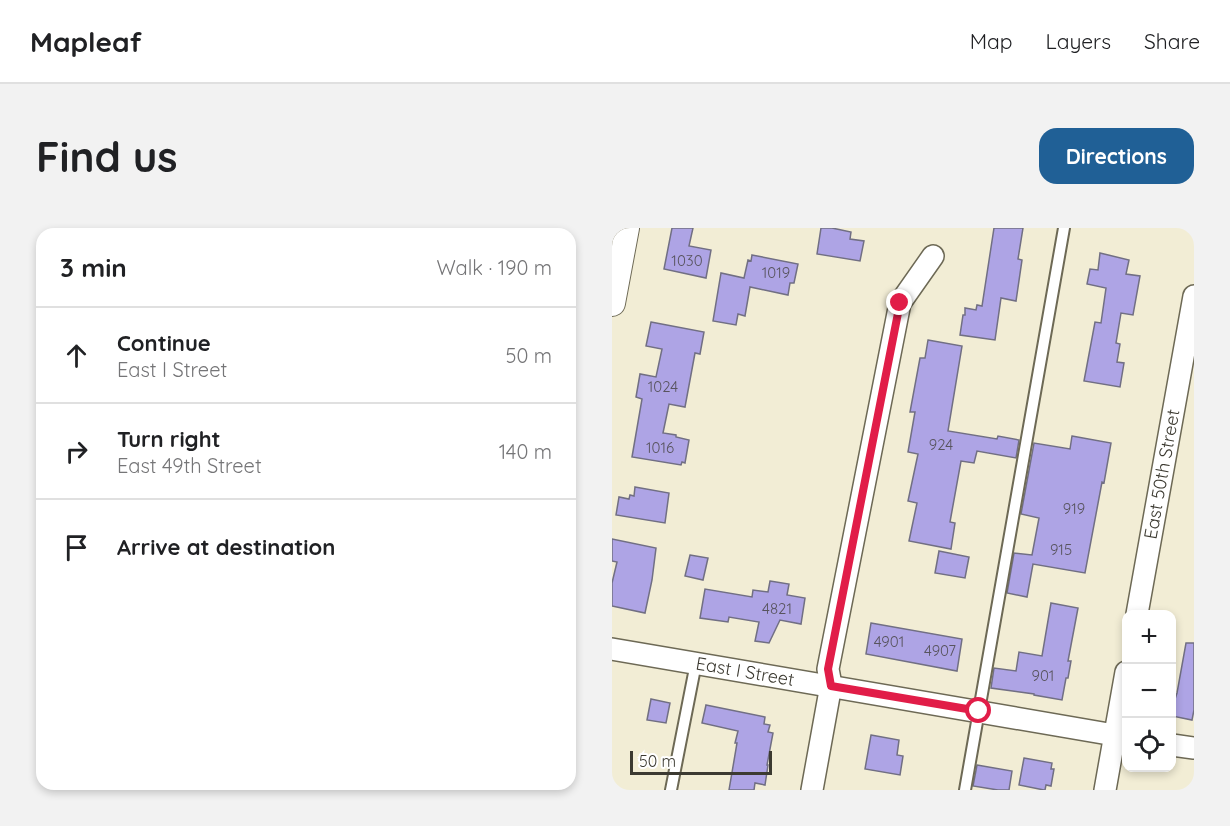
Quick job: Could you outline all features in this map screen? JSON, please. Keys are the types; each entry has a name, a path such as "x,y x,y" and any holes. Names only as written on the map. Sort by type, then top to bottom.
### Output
{"street":[{"path":"612,303 626,228"},
{"path":"812,790 831,686 828,669 900,303 933,256"},
{"name":"East 50th Street","path":"1138,610 1194,296"},
{"name":"East I Street","path":"612,649 1121,736"},
{"path":"1105,790 1121,736 1122,718"},
{"path":"1176,746 1194,748"}],"lane":[{"path":"965,790 1064,228"},
{"path":"671,790 696,663"}],"building":[{"path":"672,228 693,228 689,246 711,250 706,278 664,269"},
{"path":"821,228 851,232 850,239 864,241 860,261 817,254"},
{"path":"994,228 1023,228 1018,259 1022,260 1016,301 1001,298 995,340 960,335 965,308 976,310 977,305 982,306"},
{"path":"1100,253 1129,260 1126,274 1140,276 1133,315 1121,313 1116,343 1120,344 1117,362 1124,363 1120,387 1084,381 1095,322 1101,323 1106,288 1087,284 1090,269 1098,270"},
{"path":"752,255 798,264 794,283 790,283 788,295 750,287 745,316 738,314 736,325 713,321 721,273 744,278 748,260 751,261"},
{"path":"651,322 704,332 700,354 695,353 685,407 669,404 663,433 689,440 685,463 682,462 681,465 632,457 642,399 636,397 640,374 656,377 662,349 646,346"},
{"path":"928,340 962,346 948,431 1019,440 1016,458 977,451 974,463 961,461 950,522 955,523 951,549 909,541 917,503 908,501 918,454 908,452 915,412 910,412 920,358 925,358"},
{"path":"1072,436 1111,443 1085,573 1033,564 1027,597 1007,593 1014,553 1032,555 1039,518 1021,514 1034,443 1070,449"},
{"path":"635,487 669,493 665,523 616,515 619,497 629,499 630,495 634,496"},
{"path":"612,539 656,548 645,613 612,606 612,583 617,562 612,561"},
{"path":"939,551 969,557 965,578 935,573"},
{"path":"690,555 708,558 703,580 685,576"},
{"path":"770,581 789,584 787,595 805,598 801,624 780,620 769,643 755,641 759,622 729,617 728,622 700,618 705,589 752,597 753,590 768,592"},
{"path":"1051,603 1078,608 1068,661 1071,661 1062,700 991,688 994,668 1016,671 1019,652 1042,656"},
{"path":"871,623 962,639 957,671 866,654"},
{"path":"1186,643 1194,643 1192,720 1176,717 1177,693"},
{"path":"651,699 670,703 666,723 647,720"},
{"path":"706,705 765,717 764,724 770,725 768,732 773,733 765,785 755,783 754,790 729,790 738,731 702,723"},
{"path":"871,735 899,740 897,755 903,756 900,775 865,769"},
{"path":"1024,758 1052,763 1051,769 1054,769 1051,786 1046,785 1044,790 1019,785"},
{"path":"977,765 1012,771 1009,790 973,786"}],"route":[{"path":"900,303 828,669 831,686 979,711"}]}
